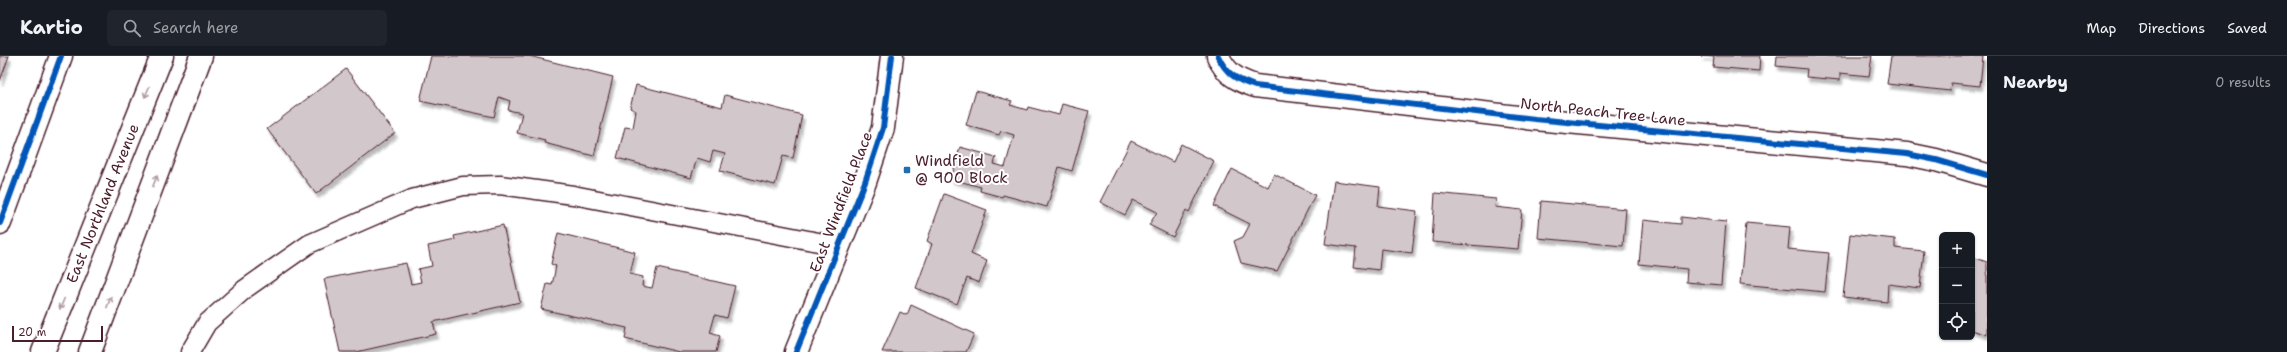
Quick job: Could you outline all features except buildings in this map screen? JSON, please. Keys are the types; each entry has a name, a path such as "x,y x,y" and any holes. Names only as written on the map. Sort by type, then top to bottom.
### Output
{"street":[{"path":"0,223 61,56"},
{"name":"East Northland Avenue","path":"43,352 162,56"},
{"path":"90,352 201,56"},
{"name":"East Windfield Place","path":"796,352 865,182 883,128 892,56"},
{"name":"North Peach Tree Lane","path":"1220,61 1238,80 1255,86 1536,119 1907,154 1936,160 1987,175"}],"lane":[{"path":"190,352 207,323 245,289 309,244 412,199 464,186 500,185 573,195 839,246"}],"cycle path":[{"path":"0,223 61,56"},
{"path":"796,352 865,182 883,128 892,56"},
{"path":"1218,56 1228,72 1237,79 1255,86 1535,119 1907,154 1936,160 1987,175"}],"place":[{"name":"Windfield @ 900 Block","path":"907,170"}]}
